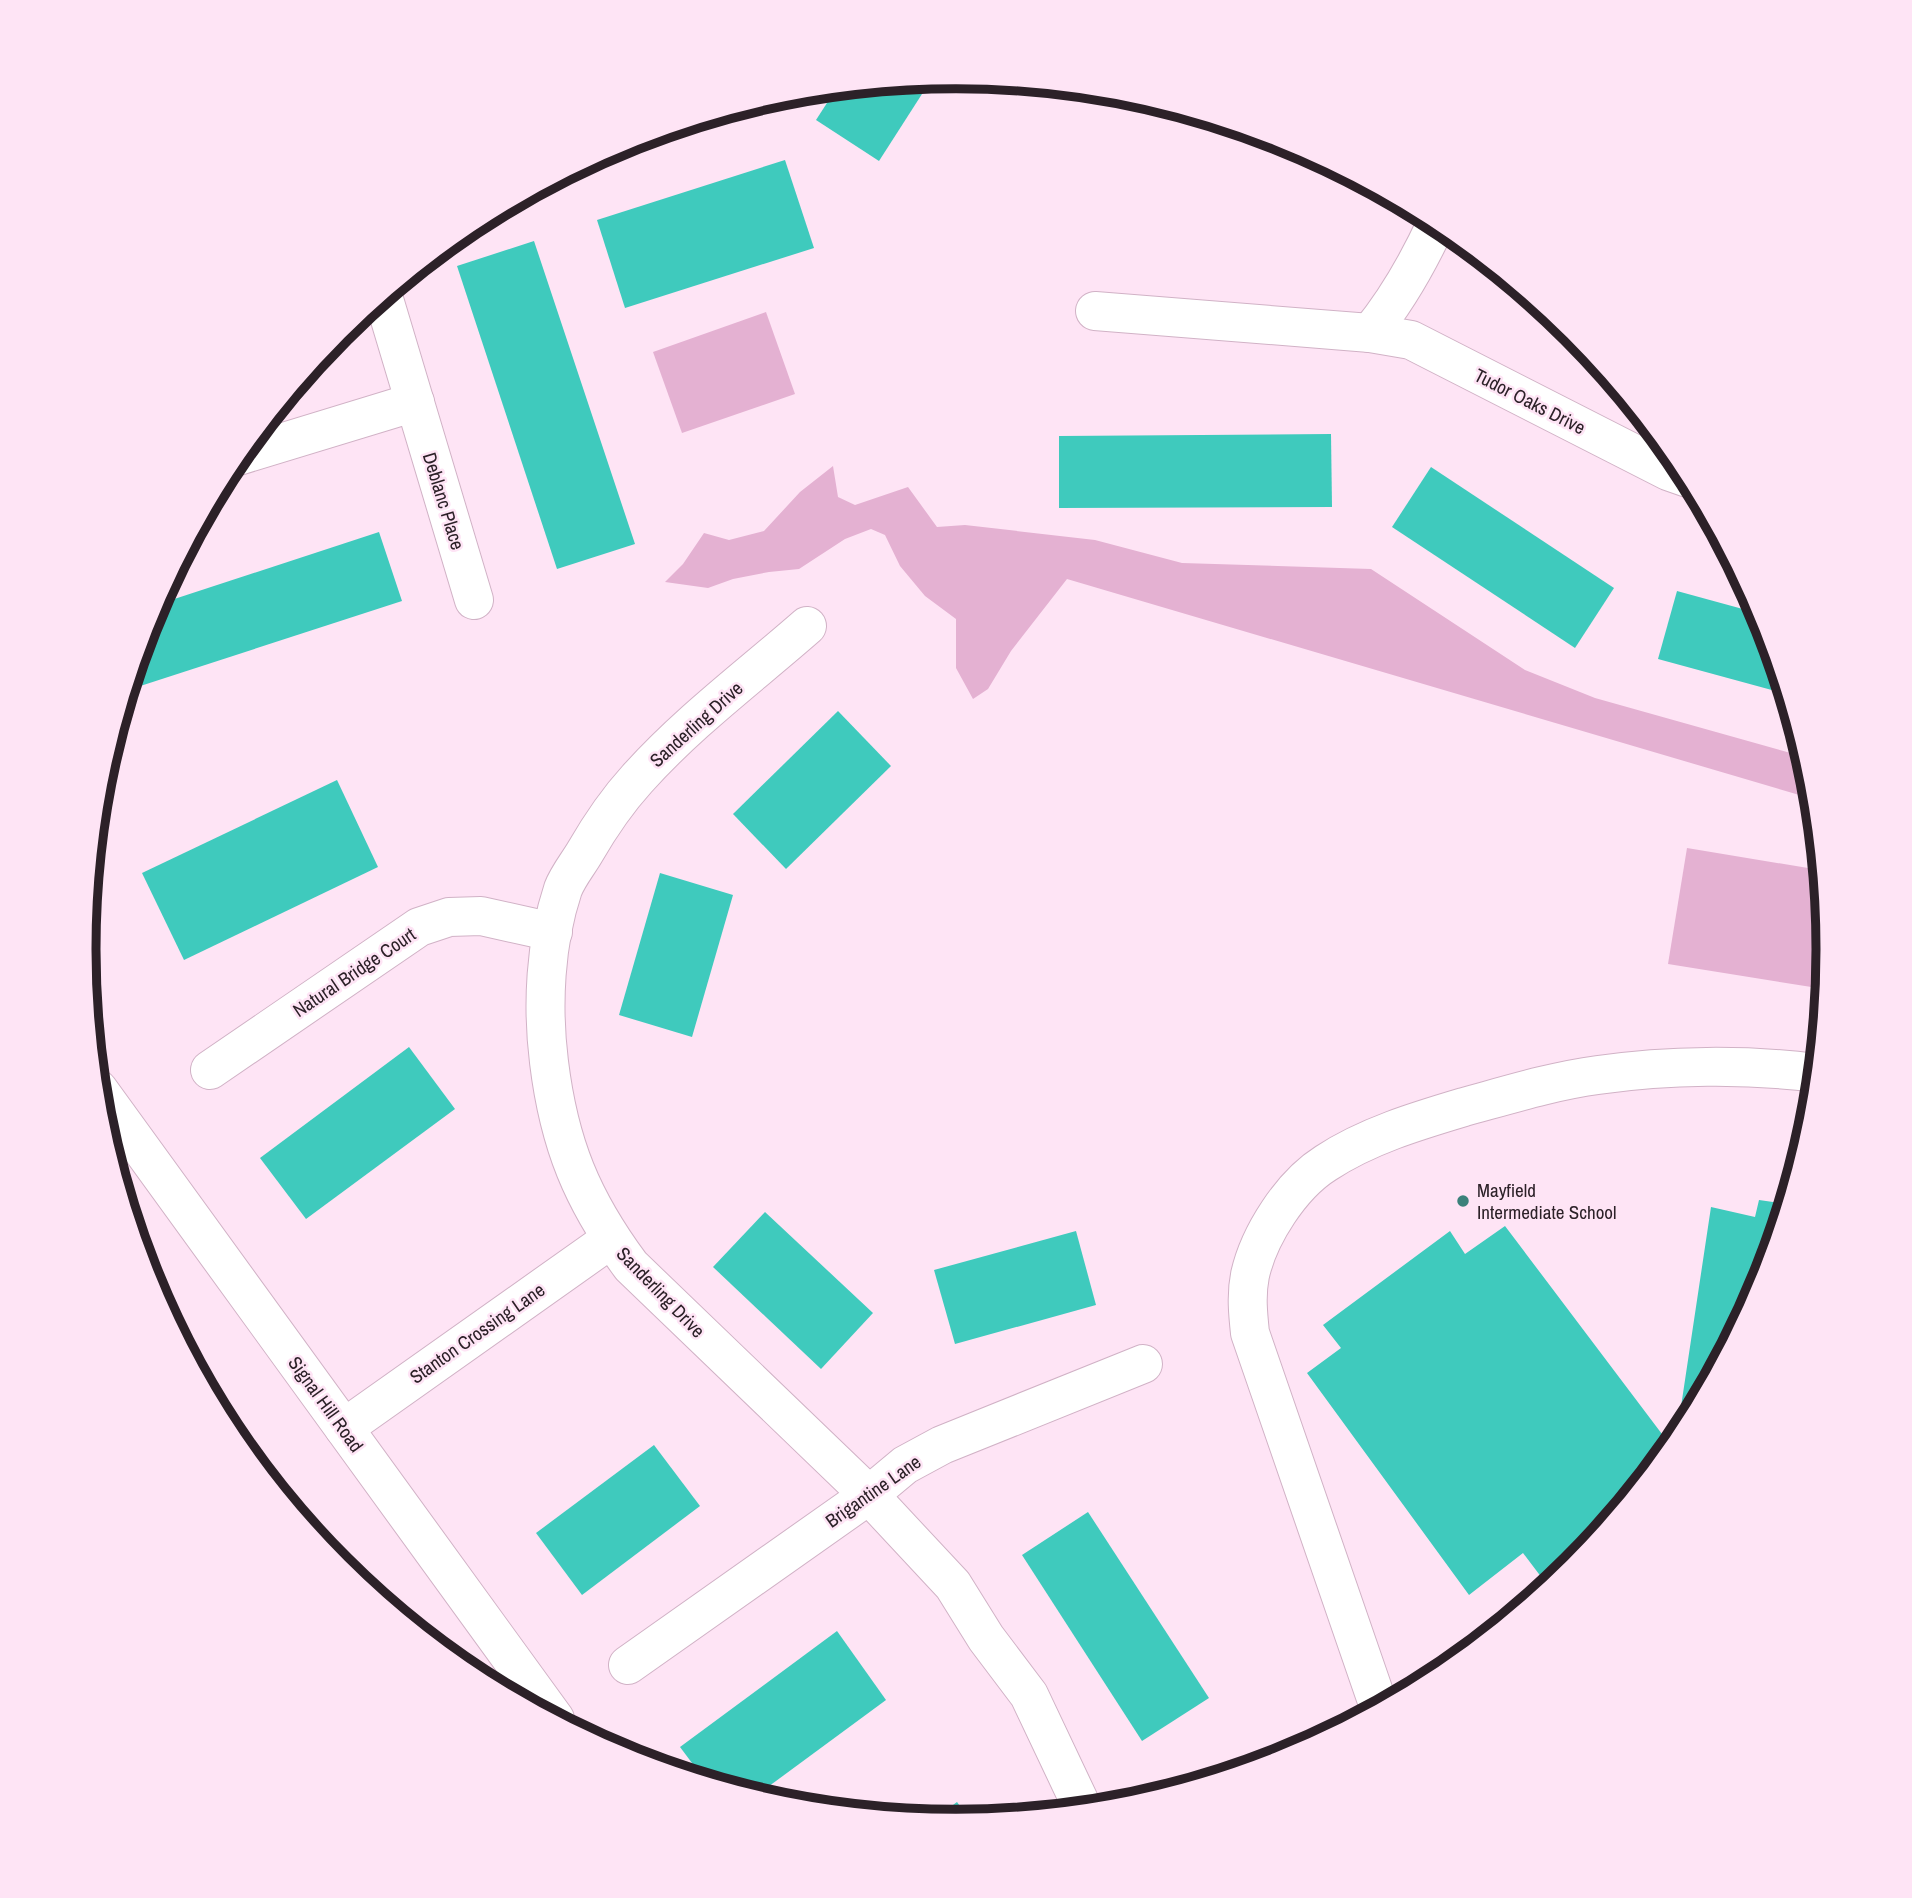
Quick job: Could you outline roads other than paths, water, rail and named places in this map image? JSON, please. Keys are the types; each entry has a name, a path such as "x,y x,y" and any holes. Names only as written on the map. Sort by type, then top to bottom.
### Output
{"street":[{"path":"1370,333 1422,254 1432,233"},
{"name":"Deblanc Place","path":"386,306 474,600"},
{"name":"Tudor Oaks Drive","path":"1095,311 1370,333 1411,340 1672,472"},
{"path":"256,450 415,402"},
{"name":"Sanderling Drive","path":"807,626 677,738 636,779 601,825 564,887 553,932 546,988 546,1038 554,1101 569,1156 582,1188 611,1239 631,1266 869,1495 953,1585 986,1638 1029,1695 1078,1799"},
{"name":"Natural Bridge Court","path":"210,1070 419,927 450,917 481,916 553,932"},
{"path":"1375,1699 1250,1333 1247,1304 1251,1275 1260,1246 1274,1220 1296,1189 1325,1163 1369,1140 1422,1120 1516,1093 1598,1075 1681,1067 1806,1072"},
{"name":"Signal Hill Road","path":"111,1108 543,1703"},
{"name":"Stanton Crossing Lane","path":"344,1428 611,1239"},
{"name":"Brigantine Lane","path":"628,1665 869,1495 905,1465 942,1445 1143,1364"}],"place":[{"name":"Mayfield Intermediate School","path":"1463,1201"}]}
